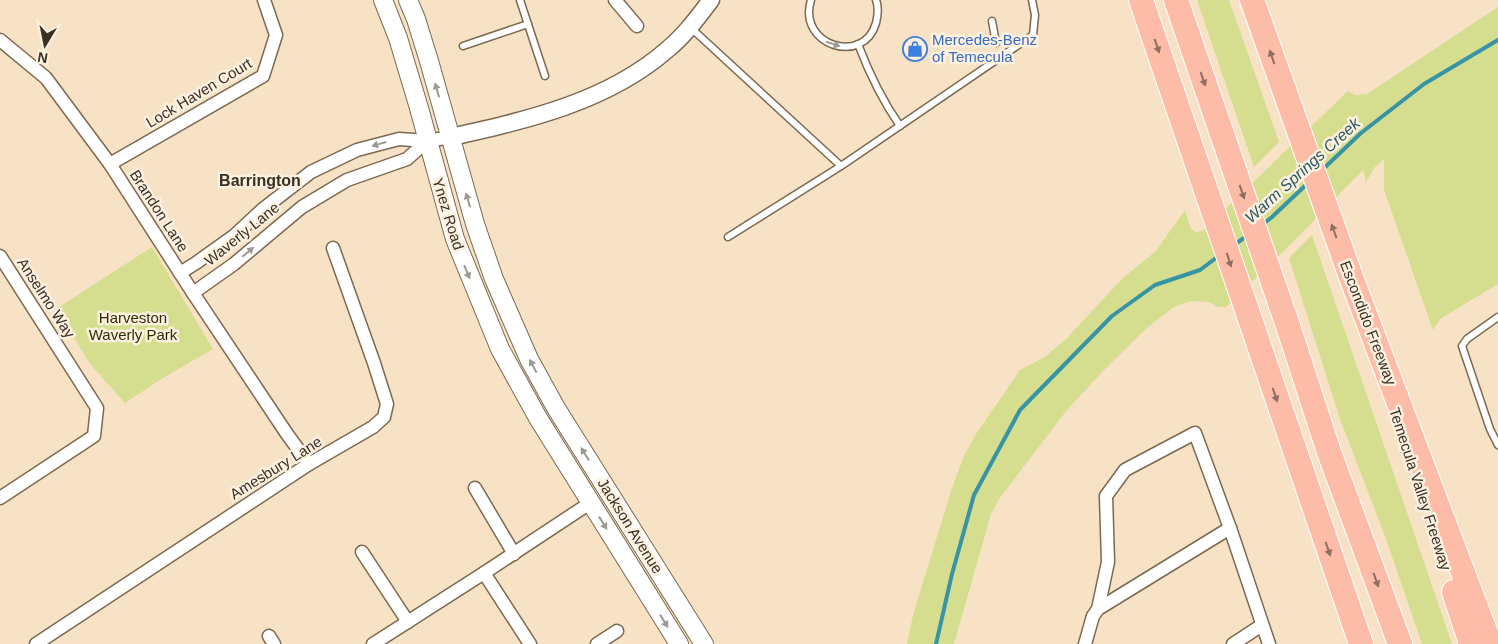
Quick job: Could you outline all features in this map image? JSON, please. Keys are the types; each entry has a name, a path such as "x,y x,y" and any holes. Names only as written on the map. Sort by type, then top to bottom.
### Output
{"highway":[{"path":"1141,0 1361,644"},
{"path":"1176,0 1290,330 1329,452 1400,644"},
{"name":"Escondido Freeway","path":"1252,0 1351,277 1490,644"},
{"name":"Temecula Valley Freeway","path":"1351,277 1471,644"}],"main road":[{"name":"Ynez Road","path":"383,0 398,38 455,239 500,350 538,418"},
{"name":"Ynez Road","path":"408,0 416,19 475,224 494,280 529,359 556,408"},
{"name":"Jackson Avenue","path":"556,408 704,644"},
{"name":"Jackson Avenue","path":"538,418 679,644"},
{"path":"650,598 667,586"}],"street":[{"name":"Lock Haven Court","path":"110,164 264,76 276,35 264,0"},
{"path":"616,0 637,26"},
{"path":"427,142 546,114 618,84 638,73 670,48 690,27 711,0"},
{"name":"Brandon Lane","path":"0,40 46,78 110,164 180,273 309,464"},
{"name":"Waverly Lane","path":"180,273 235,235 263,209 311,172 357,150 399,138 427,142"},
{"name":"Waverly Lane","path":"193,292 234,264 302,207 346,180 407,159 427,142"},
{"name":"Amesbury Lane","path":"36,644 309,464 373,428 384,417 387,404 334,248"},
{"name":"Anselmo Way","path":"0,256 97,408 94,436 0,498"},
{"path":"1098,609 1108,562 1106,496 1125,470 1195,434 1270,644"},
{"path":"475,488 514,554"},
{"path":"373,644 590,503"},
{"path":"1085,644 1093,616 1098,609 1230,528"},
{"path":"362,552 408,622"},
{"path":"484,573 530,644"},
{"path":"1233,644 1262,626"},
{"path":"597,644 616,632"}],"lane":[{"path":"520,0 546,76"},
{"path":"811,0 809,18 812,28 827,43 848,47 858,44 868,37 875,27 878,16 876,0"},
{"path":"728,237 841,166 1033,35 1036,15 1032,0"},
{"path":"992,21 996,43"},
{"path":"463,46 528,24"},
{"path":"690,27 841,166"},
{"path":"858,44 884,104 900,126"},
{"path":"1498,317 1467,339 1462,346 1490,429 1498,444"}],"green space":[{"path":"1197,0 1229,0 1279,142 1254,167"},
{"path":"1498,7 1498,284 1440,319 1433,330 1384,190 1384,159 1375,167 1366,182 1363,170 1226,307 1218,307 1209,302 1192,301 1174,307 1148,327 1104,370 1067,410 999,499 991,514 954,644 907,644 913,615 952,488 964,456 976,434 1020,370 1045,357 1066,339 1123,278 1156,251 1185,210 1191,229 1196,232 1202,231 1348,91 1355,95 1367,94"},
{"path":"1312,235 1452,644 1422,644 1385,536 1340,419 1289,258"},
{"name":"Harveston Waverly Park","path":"152,247 213,349 125,403 90,364 56,309"}],"waterway":[{"name":"Warm Springs Creek","path":"1321,171 1361,133 1424,84 1498,40"},
{"name":"Warm Springs Creek","path":"1262,225 1309,182"},
{"name":"Warm Springs Creek","path":"1234,245 1248,235"},
{"name":"Warm Springs Creek","path":"936,644 952,574 974,495 1020,410 1112,316 1155,285 1200,270 1220,255"}],"place":[{"name":"Mercedes-Benz of Temecula","path":"915,49"}],"district":[{"name":"Barrington","path":"260,180"}]}
